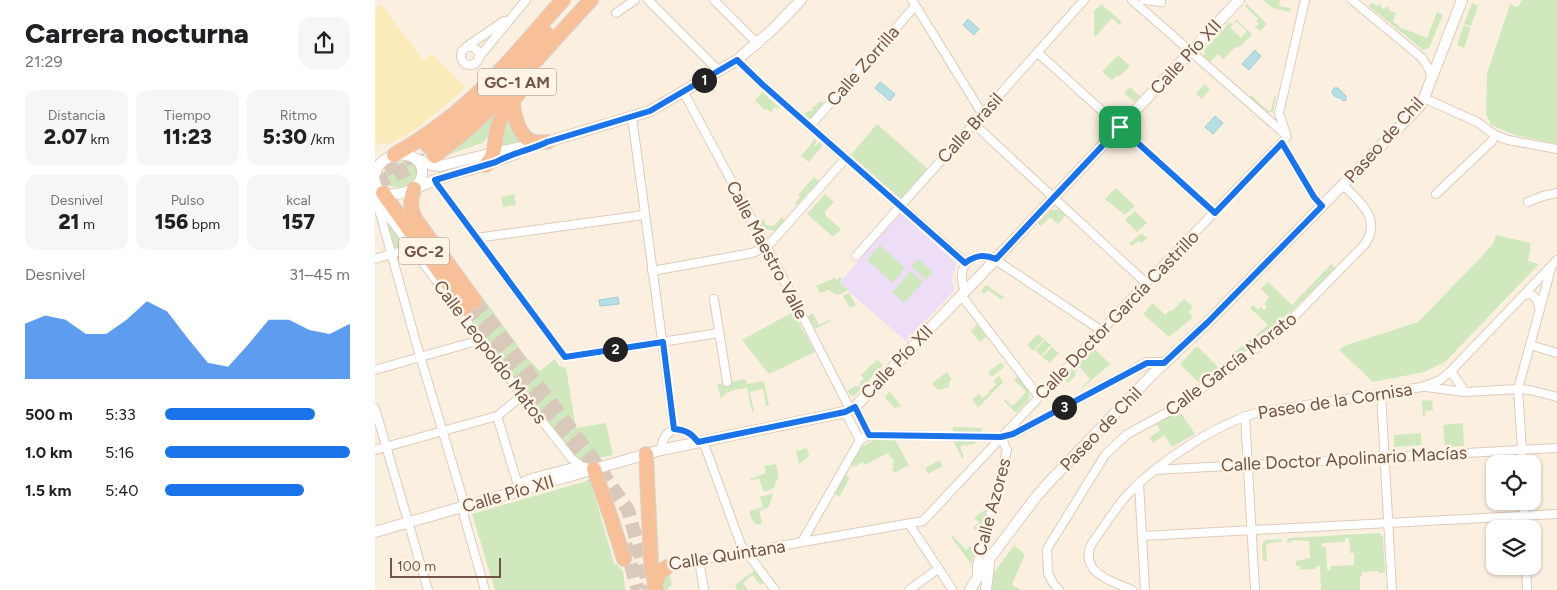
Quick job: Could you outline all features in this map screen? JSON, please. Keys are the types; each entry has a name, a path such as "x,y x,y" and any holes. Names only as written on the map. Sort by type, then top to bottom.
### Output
{"highway":[{"path":"394,155 419,140 455,113 486,85 563,0"},
{"name":"GC-1 AM","path":"574,0 487,99 447,132 431,150 453,142 492,108 591,0"},
{"path":"489,159 499,123 507,106 601,0"},
{"path":"514,98 512,107 521,130 532,141 547,142"},
{"name":"GC-2","path":"377,192 471,305 416,220 410,206 414,189"},
{"path":"653,452 651,555 655,587"},
{"path":"590,470 610,515 624,560"},
{"path":"655,587 659,573 667,567"}],"street":[{"path":"510,18 465,48 461,55 463,63 471,66 476,63 526,0"},
{"path":"616,13 635,0"},
{"path":"648,0 719,71"},
{"path":"714,0 758,44"},
{"path":"376,168 383,160 394,155 406,154 432,165 440,166 504,157 650,111 737,60 758,44 801,0"},
{"name":"Calle Brasil","path":"856,256 1085,0"},
{"path":"1132,0 1287,136"},
{"path":"1143,0 1161,2 1161,0"},
{"name":"Calle Pío XII","path":"375,532 653,452 850,409 996,259 1239,0"},
{"path":"1287,136 1279,113 1305,0"},
{"path":"1352,0 1422,58 1438,63"},
{"name":"Paseo de Chil","path":"971,590 990,558 1051,480 1152,375 1208,322 1414,112 1424,98 1462,0"},
{"path":"913,3 983,115"},
{"name":"Calle Zorrilla","path":"811,126 913,3"},
{"path":"465,48 471,47 476,50 479,59"},
{"path":"1038,53 1215,213"},
{"path":"1422,58 1430,71 1431,79"},
{"path":"737,60 965,263"},
{"name":"Calle Maestro Valle","path":"683,91 767,247 850,409"},
{"path":"1424,98 1477,122 1495,135 1508,140 1557,149"},
{"path":"632,117 674,429"},
{"path":"973,124 1147,283"},
{"path":"1436,194 1495,135"},
{"name":"Calle Doctor García Castrillo","path":"909,524 923,521 1039,396 1287,136"},
{"path":"1282,143 1314,197 1322,206"},
{"path":"414,189 421,180 422,174 422,166 416,158"},
{"path":"652,271 752,253 767,247 847,158"},
{"path":"485,590 463,516 463,499 444,431 391,254 377,192 395,194 414,189 489,159"},
{"path":"432,181 437,184 565,357 719,333"},
{"name":"Calle García Morato","path":"1059,590 1048,573 1047,549 1105,455 1126,435 1177,407 1282,329 1365,244 1371,232 1370,217 1363,206 1343,185"},
{"name":"Calle Leopoldo Matos","path":"377,192 412,248 523,396 571,464"},
{"path":"1528,202 1557,193"},
{"path":"476,238 645,214"},
{"path":"375,259 412,248"},
{"path":"1039,396 963,293 961,272 965,263 980,255 996,259 1101,331"},
{"path":"1522,455 1518,388 1539,309 1555,262"},
{"name":"Paseo de la Cornisa","path":"1132,590 1102,577 1094,570 1089,561 1088,552 1092,543 1121,503 1154,470 1178,452 1203,437 1245,416 1260,412 1422,387 1440,380 1451,371 1555,262"},
{"path":"1524,295 1532,294 1539,309"},
{"path":"714,299 727,382"},
{"path":"375,370 480,340"},
{"path":"1530,345 1557,353"},
{"path":"802,542 860,440 869,435 1001,437 1013,434 1147,363 1164,363"},
{"path":"1137,368 1145,368 1152,375"},
{"path":"1451,371 1465,392"},
{"path":"1422,387 1465,392 1518,388 1557,397"},
{"path":"1381,393 1393,590"},
{"path":"375,450 497,416 523,396"},
{"path":"375,408 427,590"},
{"path":"850,409 869,435"},
{"path":"850,409 860,440"},
{"path":"497,416 518,485"},
{"path":"1245,416 1255,590"},
{"path":"653,452 668,433 674,429 683,430 700,441 741,545 775,590"},
{"name":"Calle Azores","path":"977,579 977,566 1007,450 1001,437"},
{"name":"Calle Doctor Apolinario Macías","path":"1154,470 1557,448"},
{"name":"Calle Quintana","path":"653,452 655,561 659,566 667,567 909,524"},
{"path":"1178,452 1182,462 1190,468"},
{"path":"511,494 518,485 571,464 578,469 590,470"},
{"path":"1139,483 1145,590"},
{"path":"1525,510 1525,520"},
{"path":"1142,536 1557,514"},
{"path":"909,524 951,589"},
{"path":"986,590 990,558"},
{"path":"699,561 704,590"},
{"path":"909,590 938,569"},
{"path":"1527,575 1527,590"},
{"path":"975,590 977,579"}],"shaded area":[{"path":"901,213 957,263 952,277 954,291 906,341 839,283"}],"green space":[{"path":"1263,0 1280,0 1279,6 1291,8 1290,12 1273,8"},
{"path":"1522,0 1557,0 1557,144 1515,135 1491,125 1486,114 1487,73 1510,4 1518,7"},
{"path":"1371,3 1378,6 1379,4 1382,5 1381,8 1385,9 1386,6 1389,10 1396,13 1393,22 1399,25 1399,27 1427,38 1437,12 1443,15 1429,48 1423,50 1369,6"},
{"path":"1472,3 1478,6 1471,26 1464,24"},
{"path":"1101,4 1122,22 1119,25 1112,18 1096,36 1094,35 1094,11"},
{"path":"1247,4 1267,24 1260,31 1255,27 1259,24 1256,21 1258,19 1245,6"},
{"path":"1237,20 1252,34 1243,44 1237,48 1235,47 1223,59 1218,54 1210,62 1204,57 1205,49 1230,22 1232,25","holes":["1237,22 1247,31 1241,38 1230,27"]},
{"path":"1464,25 1471,28 1464,48 1457,45"},
{"path":"1118,55 1130,66 1120,76 1118,75 1112,80 1102,72"},
{"path":"1204,84 1210,89 1202,99 1196,94"},
{"path":"1130,87 1140,96 1134,102 1124,93"},
{"path":"762,92 780,108 775,107 771,112 767,109 765,110 755,101"},
{"path":"1251,95 1268,111 1271,110 1274,97 1276,97 1273,112 1268,113 1249,97"},
{"path":"821,101 824,104 811,120 804,114 807,111 813,111 812,109"},
{"path":"495,113 491,137 482,143 441,157"},
{"path":"508,113 520,140 516,143 499,146"},
{"path":"877,124 928,169 901,199 851,155"},
{"path":"815,139 817,141 814,145 816,146 819,142 823,145 809,162 801,156"},
{"path":"405,161 412,163 416,167 416,177 406,185 399,187 390,186 384,179 385,171 393,164"},
{"path":"814,177 819,181 797,205 795,203 800,197 798,195"},
{"path":"1116,188 1135,206 1125,215 1105,199"},
{"path":"514,194 516,205 503,207 501,197"},
{"path":"825,194 834,202 825,212 826,216 841,229 833,237 807,214"},
{"path":"1060,209 1066,215 1058,224 1050,217 1041,226 1038,223 1051,210"},
{"path":"1135,211 1147,223 1137,232 1125,220"},
{"path":"782,217 785,220 775,231 764,229 759,220 763,219 766,225 774,226"},
{"path":"386,221 403,243 403,247 393,250"},
{"path":"1141,233 1147,238 1142,243 1139,241 1131,246 1129,244"},
{"path":"1496,235 1530,243 1528,261 1539,264 1445,362 1424,372 1373,382 1339,350 1344,346 1418,322 1493,244"},
{"path":"880,245 905,268 893,283 867,260"},
{"path":"918,259 933,272 926,280 911,266"},
{"path":"1331,264 1335,268 1295,308 1272,329 1238,355 1235,352 1268,325 1250,308 1253,305 1258,310 1261,307 1264,310 1267,307 1264,304 1269,297 1261,289 1268,282 1292,305"},
{"path":"911,271 923,282 904,303 892,292"},
{"path":"840,277 842,279 840,283 848,290 840,294 834,294 829,290 820,293 816,286 834,278 837,280"},
{"path":"986,285 1004,297 1002,300 988,290 984,294 981,291"},
{"path":"849,293 856,305 850,308 843,296"},
{"path":"481,295 519,347 517,348 540,371 555,359 559,366 566,368 576,428 606,423 613,455 583,461 579,459 525,395 462,310"},
{"path":"1184,299 1193,307 1188,312 1193,317 1169,337 1143,314 1153,303 1165,315"},
{"path":"793,312 815,352 769,374 742,340"},
{"path":"813,313 819,325 831,321 815,329 808,316"},
{"path":"978,324 987,336 980,342 971,331"},
{"path":"1038,334 1044,339 1033,351 1027,345"},
{"path":"1045,340 1051,345 1041,356 1035,350"},
{"path":"1197,346 1219,368 1199,383 1180,364"},
{"path":"1052,347 1059,353 1050,363 1042,357"},
{"path":"1093,347 1110,364 1080,390 1090,379 1080,368 1078,368 1075,373 1076,375 1068,383 1064,379"},
{"path":"877,360 883,365 854,396 850,395 848,391 861,385 860,382 864,379 861,375"},
{"path":"1000,363 1004,364 1003,368 993,376 989,375 989,371"},
{"path":"947,372 952,379 949,382 949,387 938,390 932,383"},
{"path":"999,376 1003,382 978,408 972,399 979,394 982,398 989,393 996,385 993,381"},
{"path":"1018,376 1029,390 1029,399 1016,413 1004,401 1005,399 1011,405 1014,405 1026,392 1014,380"},
{"path":"745,379 747,384 764,381 769,406 766,406 763,389 750,392 754,412 752,412 747,388 729,392 721,399 717,384"},
{"path":"889,391 901,406 895,408 885,398"},
{"path":"1432,400 1433,410 1425,411 1425,417 1423,417 1422,401"},
{"path":"1179,411 1195,434 1172,447 1164,435 1153,443 1149,438 1160,430 1156,424"},
{"path":"1463,423 1464,446 1445,447 1443,425"},
{"path":"953,427 982,428 982,433 953,432"},
{"path":"1421,433 1421,445 1394,447 1394,435"},
{"path":"876,439 895,440 909,465 894,473 892,464 894,460 888,453 865,465 863,462 854,467 851,465 861,447"},
{"path":"953,440 975,440 976,443 966,446 965,444 960,447 964,457 962,458"},
{"path":"807,448 809,456 799,464 796,451"},
{"path":"940,460 943,466 928,474 925,468"},
{"path":"776,464 779,478 774,488 764,492 759,478 751,481 750,479 766,473 764,466"},
{"path":"847,471 846,475 850,478 839,497 834,493"},
{"path":"590,480 615,566 616,564 623,571 626,590 495,590 472,514"},
{"path":"773,493 769,507 759,511 762,523 757,525 750,515 750,511 763,507 760,497"},
{"path":"987,510 980,534 973,528 979,522 974,518"},
{"path":"1379,533 1383,537 1385,573 1379,573 1378,571 1362,572 1362,576 1360,576 1360,590 1321,590 1320,566 1316,566 1316,569 1300,570 1300,566 1296,566 1296,561 1310,558 1309,541 1292,540 1287,543 1289,538","holes":["1345,538 1349,538 1350,553 1354,553 1354,565 1331,566 1331,570 1327,570 1326,547 1322,547 1322,543 1345,542"]},
{"path":"953,536 966,550 970,546 975,551 971,564 951,537"},
{"path":"1281,539 1283,541 1266,544 1267,561 1263,561 1262,544 1266,540"},
{"path":"1014,545 1025,554 1012,585 1022,590 992,590 993,574"},
{"path":"755,570 764,582 761,585 752,575 743,583 748,590 737,590 735,585"},
{"path":"669,571 672,585 667,590 661,590 662,579"}],"sand":[{"path":"381,4 423,60 432,54 465,87 415,130 387,145 385,142 378,144 375,149 375,9"}],"water":[{"path":"968,19 979,29 974,35 963,25"},
{"path":"1255,50 1261,56 1249,70 1242,64"},
{"path":"880,82 895,94 890,101 875,88"},
{"path":"1334,88 1338,88 1346,96 1346,100 1343,101 1334,96 1332,92"},
{"path":"1215,116 1223,123 1213,134 1205,127"},
{"path":"618,297 619,304 600,306 599,300"}],"tunnel":[{"path":"385,170 427,145"},
{"path":"375,182 386,179 431,157"},
{"path":"475,301 590,455 628,510 650,590"},
{"path":"466,309 594,478"},
{"path":"625,544 638,590"}],"route":[{"path":"737,60 965,263 980,255 996,259 1120,127 1215,213 1282,143 1314,197 1322,206 1208,322 1164,363 1147,363 1013,434 1001,437 869,435 855,407 845,412 698,442 691,434 683,430 674,429 663,342 565,357 435,180 496,162 504,157 535,148 547,142 650,111 737,60"}]}
